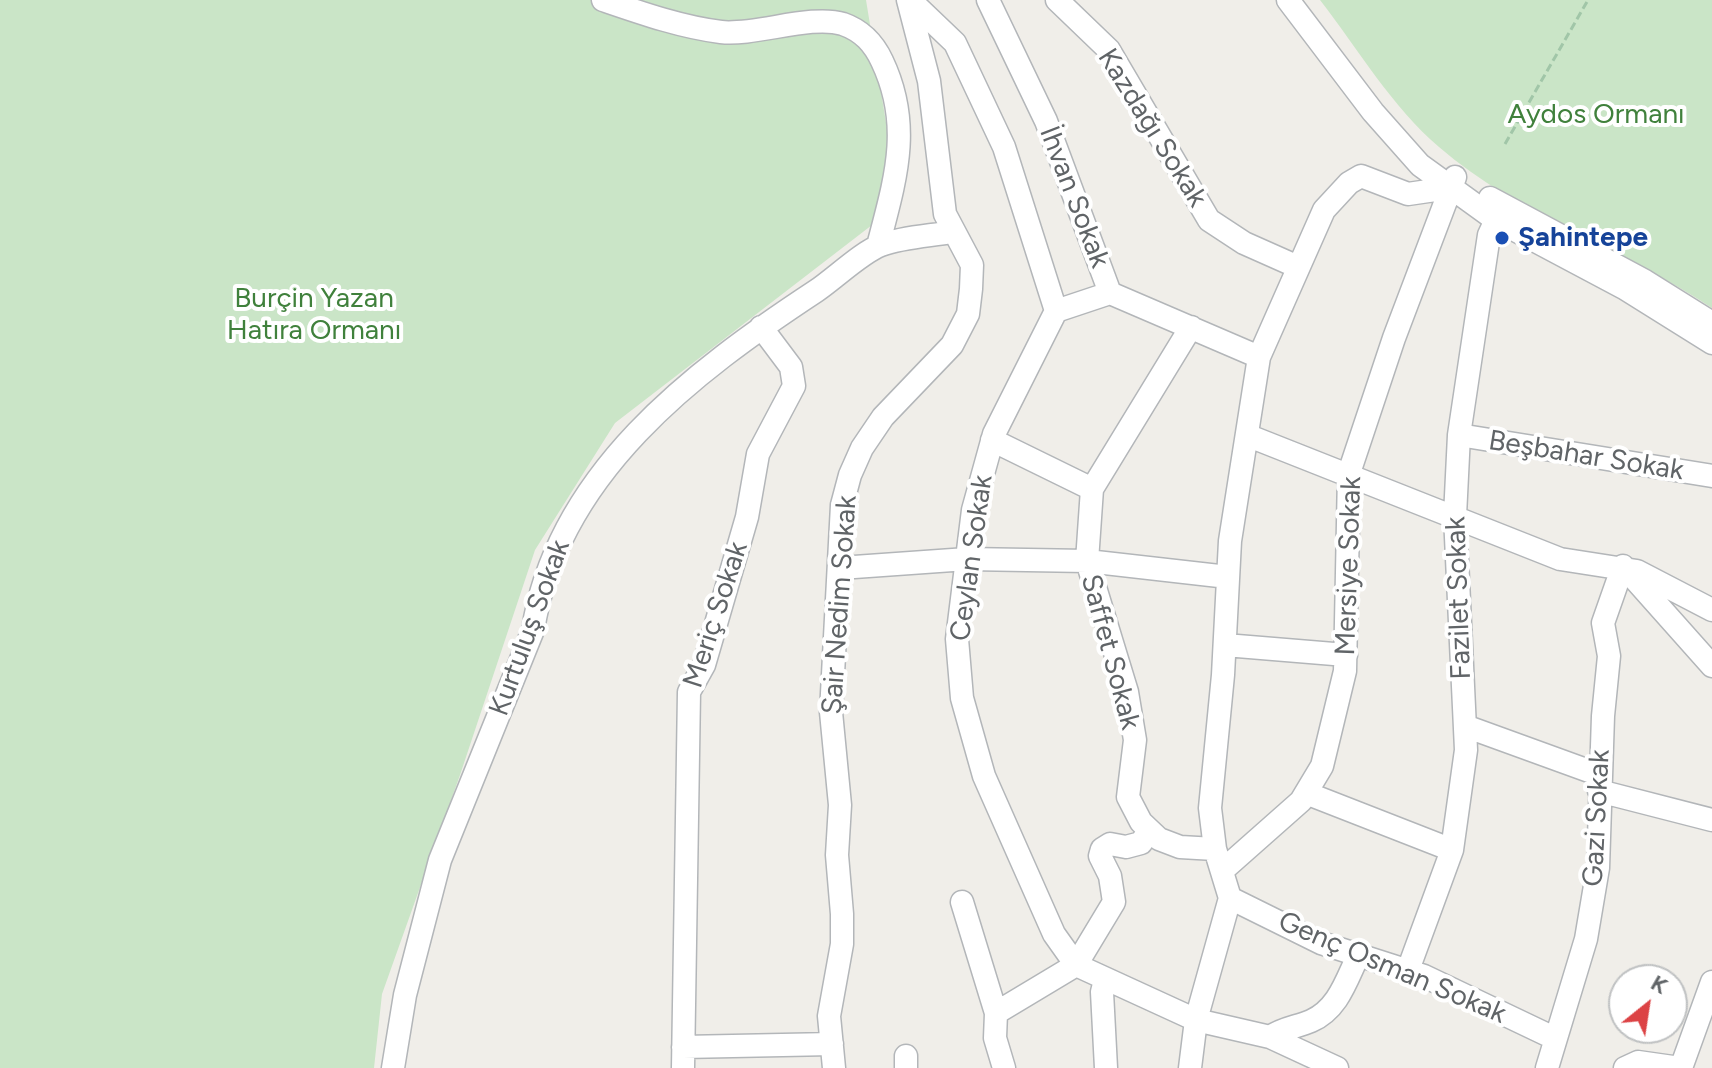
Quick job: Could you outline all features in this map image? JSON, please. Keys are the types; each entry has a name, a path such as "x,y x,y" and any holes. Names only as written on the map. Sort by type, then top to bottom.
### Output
{"street":[{"path":"603,0 646,14 724,32 842,24 872,41 889,77 901,120 894,182 878,246"},
{"path":"909,0 955,43 1004,147 1056,311 1110,293"},
{"name":"Şair Nedim Sokak","path":"834,1068 829,1016 842,944 837,855 840,805 831,712 842,505 862,448 883,417 952,345 968,314 972,265 945,214 929,81 909,0"},
{"name":"İhvan Sokak","path":"988,0 1046,121 1110,293 1259,357"},
{"name":"Kazdağı Sokak","path":"1057,0 1109,50 1209,220 1244,243 1298,267"},
{"path":"1288,0 1373,112 1420,165 1712,343"},
{"path":"1306,0 1396,121 1452,182"},
{"path":"1190,1068 1196,1020 1230,898 1215,849 1210,808 1225,645 1230,541 1249,436 1259,357 1324,210 1349,183 1361,176 1408,194 1452,182"},
{"name":"Mersiye Sokak","path":"1223,870 1306,793 1322,766 1346,655 1349,473 1452,182"},
{"path":"1499,213 1645,281 1712,323"},
{"name":"Fazilet Sokak","path":"1408,970 1452,850 1466,750 1455,516 1459,435 1489,235 1499,213"},
{"name":"Kurtuluş Sokak","path":"393,1068 405,995 436,872 533,630 538,598 557,543 574,512 622,448 720,357 878,246 952,232"},
{"name":"Ceylan Sokak","path":"1056,311 992,440 973,510 957,639 970,735 1000,813 1054,934 1076,965 1196,1020 1270,1037 1337,1068"},
{"name":"Meriç Sokak","path":"683,1058 689,692 704,665 747,517 758,454 789,398 795,379 791,367 761,327"},
{"name":"Saffet Sokak","path":"1148,832 1128,797 1135,740 1127,692 1087,561 1092,489 1191,327"},
{"name":"Beşbahar Sokak","path":"1459,435 1712,476"},
{"path":"1249,436 1560,559 1623,566 1712,610"},
{"path":"992,440 1092,489"},
{"path":"840,568 967,559 1087,561 1228,577"},
{"path":"1623,566 1712,666"},
{"name":"Gazi Sokak","path":"1547,1068 1586,939 1598,868 1600,783 1609,656 1603,623 1623,566"},
{"path":"1225,645 1346,655"},
{"path":"1465,726 1600,783 1712,820"},
{"path":"1306,793 1452,850"},
{"path":"996,1013 1006,1004 1076,965 1114,902 1110,876 1100,856 1102,849 1110,844 1134,846 1141,843 1148,832 1180,847 1215,849"},
{"name":"Genç Osman Sokak","path":"1230,898 1321,943 1408,970 1554,1038"},
{"path":"962,902 996,1013 995,1038 1004,1068"},
{"path":"1270,1037 1314,1019 1329,1009 1340,994 1358,956"},
{"path":"1105,980 1102,992 1106,1068"},
{"path":"1625,1068 1638,1062 1680,1068 1712,982"},
{"path":"683,1058 832,1044"}],"path":[{"path":"1505,144 1588,0"}],"green space":[{"name":"Burçin Yazan Hatıra Ormanı","path":"0,0 866,0 890,147 872,225 615,423 535,550 382,994 374,1068 0,1068"},
{"name":"Aydos Ormanı","path":"1320,0 1712,0 1712,308 1644,268 1538,213 1470,172 1406,114"}],"place":[{"name":"Şahintepe","path":"1502,238"}]}
